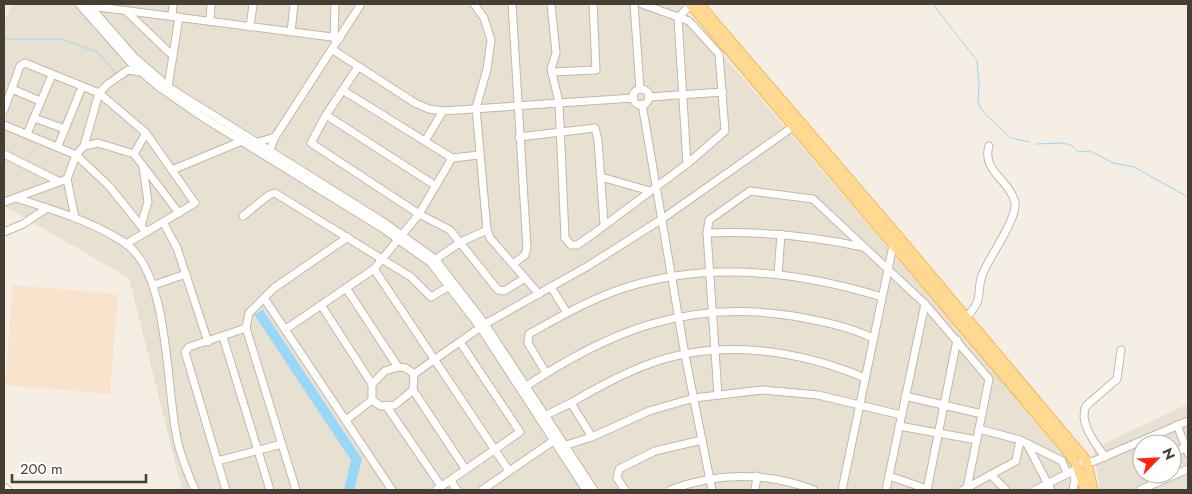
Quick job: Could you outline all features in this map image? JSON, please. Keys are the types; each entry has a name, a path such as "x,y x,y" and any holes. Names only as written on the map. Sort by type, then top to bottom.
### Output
{"main road":[{"path":"693,4 966,318 1080,468 1093,490"},
{"path":"895,238 1080,468 1086,490"}],"street":[{"path":"168,86 173,56 176,17 173,4"},
{"path":"210,4 210,21"},
{"path":"250,27 253,4"},
{"path":"291,32 294,4"},
{"path":"336,4 337,38"},
{"path":"268,154 275,136 333,50 337,38 361,4"},
{"path":"474,4 484,18 491,40 491,50 476,108 487,230 490,238 539,294"},
{"path":"512,4 527,248 522,258 513,264"},
{"path":"551,4 556,53 552,72 559,102 567,243 577,245 687,164 726,131 719,54 695,26 642,4"},
{"path":"552,72 596,70 593,4"},
{"path":"634,4 640,89"},
{"path":"653,4 660,12"},
{"path":"687,164 678,18 693,4"},
{"path":"85,5 123,8 176,17 337,38"},
{"path":"85,5 141,72"},
{"path":"85,5 152,76 175,95 232,132 255,143 268,154"},
{"path":"123,8 173,56"},
{"path":"333,50 358,68 415,103 429,109 443,111 633,98"},
{"path":"4,110 22,64 100,93 146,133 195,203 126,244"},
{"path":"358,68 326,115 312,140 313,145 419,214 450,230 498,290 504,291 525,278"},
{"path":"75,218 67,179 76,155 84,146 100,93 113,80 128,70 152,76 168,86 175,95"},
{"path":"27,134 52,75"},
{"path":"58,146 82,87"},
{"path":"12,89 40,101"},
{"path":"640,89 645,90 649,97"},
{"path":"633,98 634,93 640,89"},
{"path":"344,91 452,158 479,155"},
{"path":"649,97 723,92"},
{"path":"633,98 636,102 642,104 646,103 649,97"},
{"path":"642,104 653,189 662,219 680,316 685,355 712,490"},
{"path":"425,141 443,111"},
{"path":"326,115 436,186"},
{"path":"34,118 65,130"},
{"path":"414,374 482,325 551,288 662,219 797,124"},
{"path":"4,125 76,155 108,186 146,232"},
{"path":"519,137 595,128 598,140 604,225"},
{"path":"232,132 242,141 268,154 327,190 433,261 453,284 482,325 586,486 594,490"},
{"path":"134,154 146,133"},
{"path":"255,143 275,136"},
{"path":"172,170 242,141"},
{"path":"84,146 98,143 134,154 179,213"},
{"path":"966,318 980,299 982,273 1015,207 1011,192 997,178 987,157 989,146"},
{"path":"4,154 58,181"},
{"path":"286,329 374,270 419,214 452,158"},
{"path":"141,225 148,202 142,164"},
{"path":"601,177 653,189"},
{"path":"4,202 67,179"},
{"path":"718,395 707,223 712,217 746,193 755,191 813,199 925,304 958,340 989,379 966,489"},
{"path":"243,216 269,195 275,193 417,281 430,298 453,284"},
{"path":"16,198 75,218 126,244 146,269 154,285 176,433 181,455 195,490"},
{"path":"4,232 23,224 47,208"},
{"path":"163,222 177,248 208,342"},
{"path":"433,261 461,242 487,230"},
{"path":"707,233 747,231 781,234 865,248"},
{"path":"778,274 781,234"},
{"path":"296,490 246,328 249,313 280,282 348,238"},
{"path":"842,490 887,268 895,238"},
{"path":"374,270 509,472"},
{"path":"546,372 528,343 527,337 567,313 621,289 673,276 710,273 778,274 844,285 882,297"},
{"path":"154,285 186,274"},
{"path":"346,288 398,367"},
{"path":"551,288 567,313"},
{"path":"262,301 286,329 392,490"},
{"path":"886,490 925,304"},
{"path":"321,305 372,384 372,400"},
{"path":"523,388 569,358 611,338 637,328 680,316 747,311 781,314 841,325 873,338"},
{"path":"226,490 185,352 189,347 246,328"},
{"path":"223,337 270,490"},
{"path":"889,476 927,490 958,340"},
{"path":"387,407 438,488 518,435 519,429 460,342"},
{"path":"542,417 631,371 685,355 715,350 756,351 806,359 836,366 865,378"},
{"path":"1105,457 1090,436 1084,412 1086,406 1117,379 1121,350"},
{"path":"372,384 385,371 398,367 410,369 414,374 413,390 466,470"},
{"path":"372,400 381,406 387,407 401,401 413,390"},
{"path":"482,490 558,443 592,436 649,411 694,398 762,390 790,390 901,415"},
{"path":"905,396 982,414"},
{"path":"346,420 372,400"},
{"path":"571,403 592,436"},
{"path":"1158,434 1188,421"},
{"path":"1177,425 1188,449"},
{"path":"899,426 977,440"},
{"path":"979,429 1024,442 1080,468"},
{"path":"625,490 617,478 618,469 655,451 702,440"},
{"path":"966,489 1016,462 1024,442"},
{"path":"1024,442 1050,487"},
{"path":"217,461 282,444"},
{"path":"1035,490 1050,487 1080,468 1132,445"},
{"path":"1073,490 1080,468"},
{"path":"991,475 1006,490"},
{"path":"756,476 756,490"},
{"path":"670,490 709,479 756,476 814,490"},
{"path":"451,481 457,490"},
{"path":"4,486 8,490"},
{"path":"1140,490 1154,486"}],"shaded area":[{"path":"12,4 679,4 1068,457 1080,490 182,490 129,278 4,206 4,21"},
{"path":"13,285 118,294 110,394 5,385"},
{"path":"1188,404 1188,490 1100,490 1093,449"}],"water":[{"path":"263,310 362,459 354,490 344,490 351,460 254,314"}],"waterway":[{"path":"933,4 977,61 978,103 984,113 1011,138 1029,142"},
{"path":"4,39 61,39 97,52 116,73"},
{"path":"1036,144 1062,143 1071,145 1078,152 1090,151 1113,163 1134,167 1188,197"}]}
